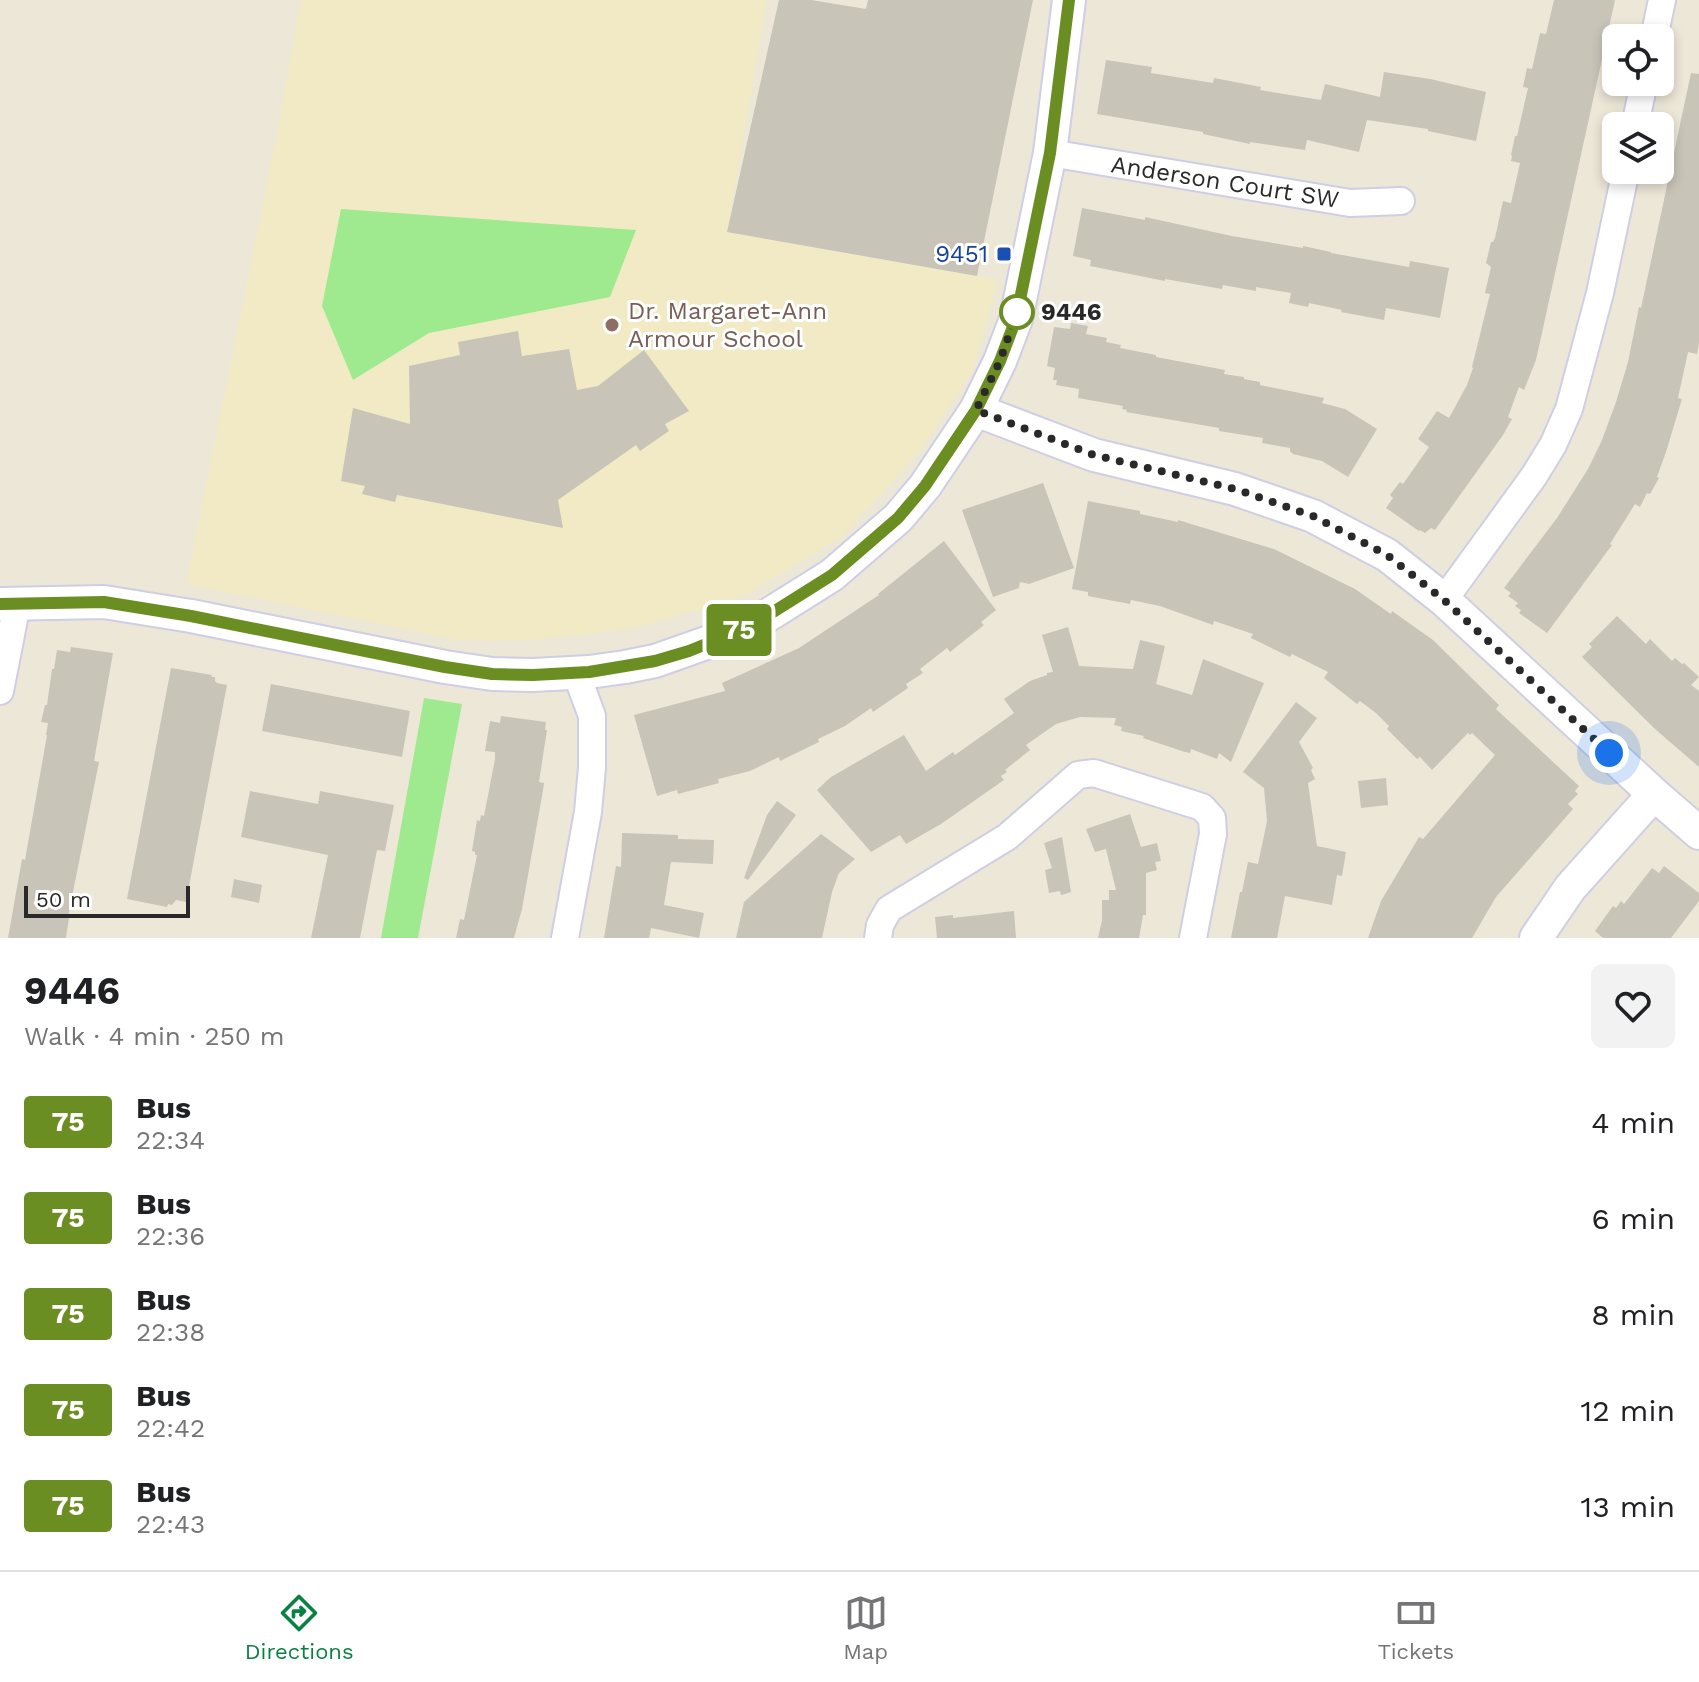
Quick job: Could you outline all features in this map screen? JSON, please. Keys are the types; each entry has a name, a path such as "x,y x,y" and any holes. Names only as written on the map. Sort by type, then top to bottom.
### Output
{"street":[{"path":"0,691 8,604 104,602 191,616 445,667 492,674 533,675 625,667 689,651 762,619 832,575 898,518 925,486 976,410 1000,361 1016,319 1050,153 1069,0"},
{"path":"1657,24 1662,0"},
{"name":"Anderson Court SW","path":"1050,153 1350,203 1401,201"},
{"path":"1444,600 1534,476 1553,445 1569,409 1600,293 1623,184"},
{"path":"976,410 1094,455 1235,489 1313,516 1387,555 1444,600 1699,833"},
{"path":"565,938 588,812 592,768 592,716 576,673"},
{"path":"878,938 880,925 889,909 1007,837 1078,775 1094,773 1202,807 1212,818 1213,834 1193,938"},
{"path":"1536,938 1570,888 1654,794"}],"shaded area":[{"name":"Dr. Margaret-Ann Armour School","path":"301,0 767,0 727,232 998,280 973,370 919,452 843,536 747,595 636,628 534,640 457,640 186,584"}],"green space":[{"path":"341,209 636,230 610,297 429,333 353,380 322,306"},
{"path":"424,698 462,704 418,938 381,938"}],"building":[{"path":"779,0 811,0 866,9 868,0 1033,0 977,276 727,232"},
{"path":"1554,0 1615,0 1610,24 1602,24 1602,59 1536,360 1524,390 1519,387 1508,417 1512,419 1503,435 1435,530 1431,528 1425,533 1386,508 1393,498 1390,495 1400,482 1403,484 1429,447 1418,439 1437,411 1449,418 1473,368 1490,294 1485,293 1491,267 1486,263 1503,201 1511,203 1520,163 1511,161 1511,155 1528,88 1523,87 1527,68 1532,69 1540,33 1546,34"},
{"path":"1106,60 1152,67 1151,73 1213,83 1214,78 1261,87 1260,90 1321,100 1325,84 1380,97 1384,72 1486,92 1476,141 1428,129 1367,120 1359,152 1307,140 1305,150 1250,144 1203,132 1097,114"},
{"path":"1691,73 1699,74 1697,354 1688,352 1678,398 1682,399 1659,478 1640,507 1635,504 1612,545 1547,633 1519,613 1521,610 1515,606 1518,603 1508,596 1511,593 1504,588 1557,518 1602,440 1628,362 1667,184 1674,184 1674,153"},
{"path":"1082,208 1409,267 1410,261 1449,268 1440,318 1386,308 1384,320 1309,303 1308,307 1289,303 1291,293 1223,285 1222,289 1090,266 1091,260 1073,256"},
{"path":"1071,323 1088,326 1086,334 1107,338 1106,342 1121,345 1120,348 1225,370 1224,374 1244,377 1260,382 1260,385 1324,398 1322,403 1345,409 1377,429 1348,477 1322,461 1293,454 1290,448 1262,443 1263,438 1126,412 1123,406 1078,398 1079,389 1056,385 1057,380 1053,380 1055,368 1047,366 1054,327 1070,329"},
{"path":"518,331 522,356 569,349 577,390 598,386 644,350 689,411 665,424 669,431 640,451 636,445 558,500 563,528 397,495 395,502 362,494 365,486 341,481 353,408 410,424 409,366 460,355 458,342"},
{"path":"1043,483 1074,568 1029,584 1020,582 1019,588 993,597 962,510"},
{"path":"1088,501 1178,520 1274,549 1355,589 1433,640 1499,705 1496,709 1579,786 1575,791 1578,794 1568,804 1573,809 1496,897 1472,938 1368,938 1381,901 1419,837 1423,839 1495,755 1472,733 1468,733 1432,770 1387,729 1389,726 1376,713 1360,701 1357,704 1324,678 1328,672 1251,638 1253,634 1214,621 1213,625 1160,606 1088,596 1088,592 1072,589"},
{"path":"944,541 996,610 981,622 984,625 950,652 947,648 920,669 923,673 906,684 908,688 873,712 871,708 845,726 818,739 819,742 780,761 779,757 750,771 718,779 719,783 657,796 634,715 725,691 722,683 799,648 879,595"},
{"path":"1617,616 1646,644 1650,639 1672,661 1675,658 1684,663 1699,677 1691,685 1699,691 1699,767 1655,729 1582,657 1592,647 1589,644"},
{"path":"1068,627 1079,666 1133,669 1140,640 1165,646 1156,684 1192,695 1203,659 1264,683 1231,762 1219,753 1217,759 1191,749 1190,753 1185,752 1144,736 1121,731 1122,727 1114,725 1116,718 1080,717 1056,724 1026,745 1030,750 1005,770 1007,772 1001,776 1004,780 941,824 906,844 900,835 871,852 817,790 831,777 904,735 926,771 953,752 955,755 1014,713 1004,699 1030,681 1053,672 1042,635"},
{"path":"71,647 113,653 94,761 99,762 66,938 8,938 47,735 48,723 41,722 47,705 52,669 57,650 70,652"},
{"path":"171,668 212,675 217,683 227,685 186,902 176,900 167,907 127,899"},
{"path":"271,684 410,711 402,757 262,731"},
{"path":"1296,702 1317,718 1299,742 1313,768 1315,779 1308,783 1317,846 1346,852 1342,876 1337,875 1332,905 1285,896 1277,938 1231,938 1248,862 1258,864 1267,821 1264,788 1243,772"},
{"path":"501,716 546,722 547,730 539,782 544,783 522,909 514,938 456,938 460,919 464,920 477,855 472,851 477,820 484,816 495,759 495,752 485,751 490,721 500,723"},
{"path":"1386,778 1388,805 1361,808 1358,781"},
{"path":"250,791 318,804 320,791 394,805 385,851 377,850 360,938 311,938 328,855 241,837"},
{"path":"777,801 796,815 748,880 744,878 767,815"},
{"path":"1130,814 1141,847 1157,843 1161,861 1155,862 1157,870 1146,873 1146,915 1143,915 1139,938 1098,938 1102,900 1109,900 1109,890 1116,890 1106,849 1095,852 1086,829"},
{"path":"622,833 714,840 713,864 671,862 664,905 704,913 699,938 651,928 649,938 604,938 616,866 621,867"},
{"path":"821,834 855,859 839,873 822,938 736,938 744,902"},
{"path":"1062,837 1071,892 1061,895 1060,891 1049,893 1045,870 1052,868 1044,843"},
{"path":"1664,866 1699,893 1699,901 1671,938 1603,938 1595,931 1613,906 1616,908 1621,901 1624,904 1652,868 1659,873"},
{"path":"234,879 262,885 259,903 231,897"},
{"path":"1014,911 1016,938 937,938 935,917"}],"bus line":[{"name":"75","path":"0,604 104,602 191,616 445,667 492,674 533,675 589,672 655,661 689,651 762,619 832,575 898,518 925,486 976,410 1016,319 1050,153 1069,0"}],"place":[{"name":"9451","path":"1004,254"},
{"name":"9446","path":"1017,312"},
{"name":"Dr. Margaret-Ann Armour School","path":"612,325"}],"route":[{"path":"1017,312 1000,361 976,410 1094,455 1235,489 1313,516 1387,555 1444,600 1609,753"}]}
